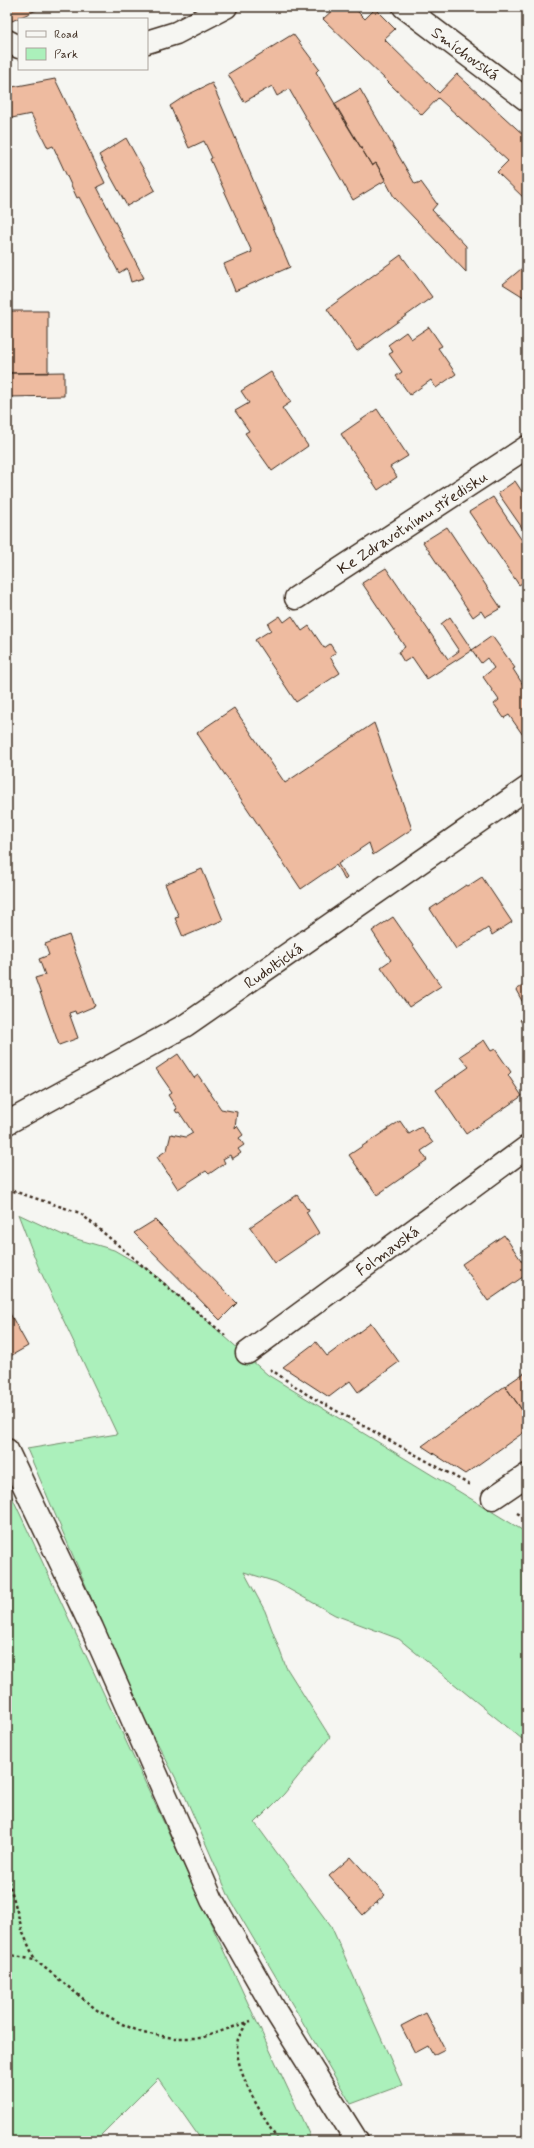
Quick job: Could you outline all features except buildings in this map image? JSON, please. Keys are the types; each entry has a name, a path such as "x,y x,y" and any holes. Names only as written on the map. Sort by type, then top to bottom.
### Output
{"street":[{"path":"148,42 176,33 226,7"},
{"name":"Smíchovská","path":"404,7 527,100"},
{"path":"7,41 18,46"},
{"name":"Ke Zdravotnímu středisku","path":"296,598 527,447"},
{"name":"Rudoltická","path":"7,1123 186,1025 527,788"},
{"name":"Folmavská","path":"247,1353 527,1147"},
{"path":"7,1450 92,1628 212,1900 276,2012 357,2141"},
{"path":"493,1498 527,1475"}],"path":[{"path":"7,1875 23,1933 35,1960"},
{"path":"7,1954 35,1960 97,2010 122,2024 143,2033 174,2038 201,2038 276,2012"},
{"path":"247,2022 238,2039 240,2066 254,2099 278,2141"}],"green space":[{"path":"18,1214 63,1235 114,1250 152,1272 268,1375 527,1533 527,1743 399,1639 335,1615 276,1582 244,1572 265,1611 286,1667 330,1737 284,1794 255,1823 332,1928 402,2085 351,2104 230,1899 184,1794 136,1702 27,1449 117,1434 38,1266"},
{"path":"7,1486 309,2134 309,2141 202,2141 158,2078 95,2141 7,2141"}]}
